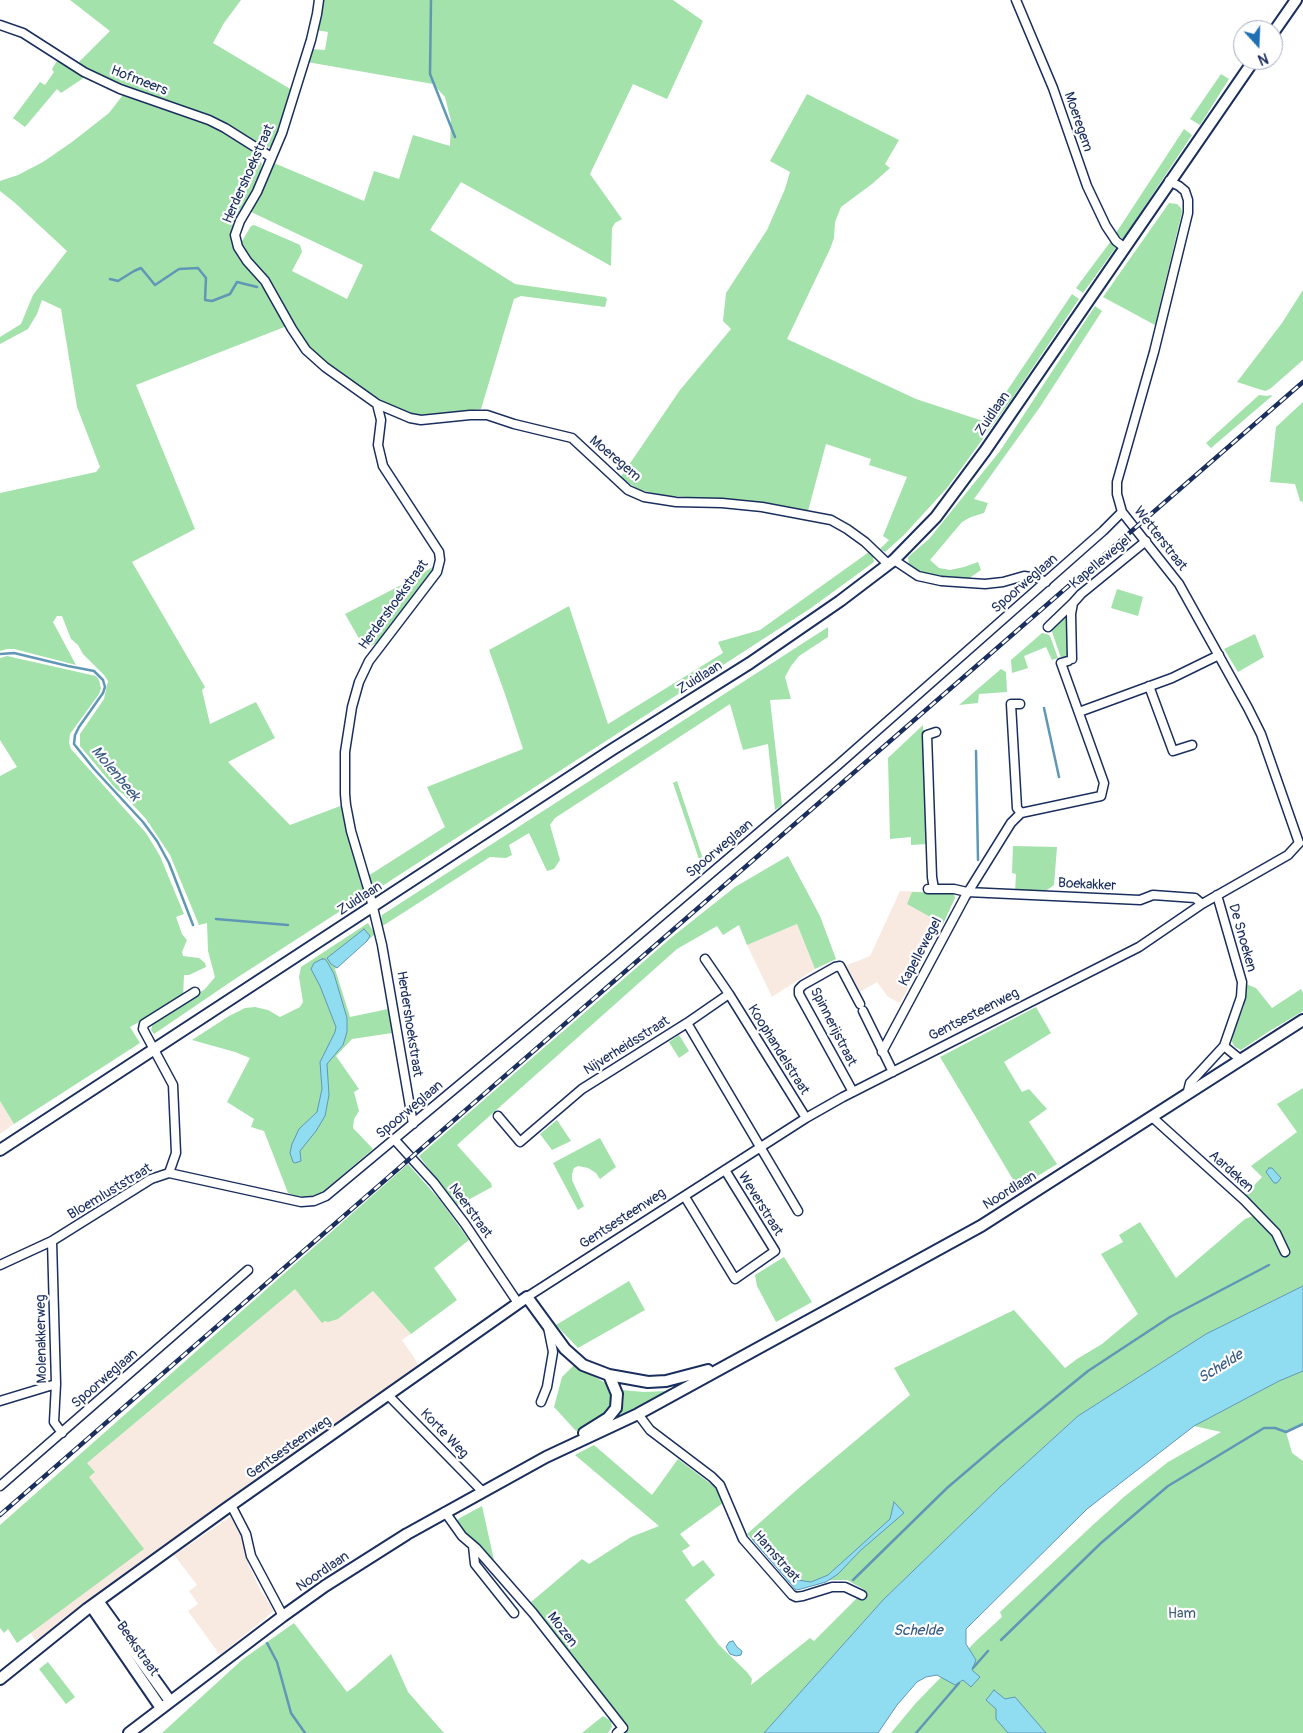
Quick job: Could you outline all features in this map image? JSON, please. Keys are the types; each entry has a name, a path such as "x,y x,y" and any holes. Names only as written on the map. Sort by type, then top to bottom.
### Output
{"street":[{"name":"Herdershoekstraat","path":"318,0 311,40 291,105 257,192 236,230 238,247 247,261 265,281 306,350 325,367 377,404 381,420 378,445 383,466 439,552 440,560 437,572 369,661 359,682 346,737 344,768 346,806 351,831 373,906 392,995 413,1124"},
{"name":"Moeregem","path":"1016,0 1053,88 1087,186 1106,226 1116,240 1125,248"},
{"path":"1282,20 1296,0"},
{"name":"Hofmeers","path":"0,25 22,33 84,72 113,85 209,120 271,157"},
{"name":"Zuidlaan","path":"0,1150 605,755 750,663 840,601 891,562 936,517 985,451 1247,70"},
{"name":"Wetterstraat","path":"1169,182 1185,191 1188,200 1188,213 1154,352 1117,482 1116,494 1122,512 1179,584 1261,734 1301,844"},
{"name":"Moeregem","path":"377,404 410,418 421,420 470,415 488,416 572,438 628,490 644,497 676,502 722,503 762,507 831,520 847,529 891,562 918,576 941,581 985,584 1003,582 1024,576 1038,578 1046,582"},
{"name":"Spoorweglaan","path":"326,1196 838,765 1104,531 1122,512"},
{"name":"Kapellewegel","path":"1048,627 1081,594 1146,541"},
{"name":"Kapellewegel","path":"882,1052 967,892 1011,823 1021,813 1101,796 1104,783 1061,663 1070,660 1071,614 1074,603"},
{"path":"1079,712 1172,678 1219,655"},
{"path":"1149,686 1174,751 1192,744"},
{"path":"1020,704 1011,704 1017,808 1021,813"},
{"path":"936,732 927,735 932,889 954,889 967,892"},
{"name":"Gentsesteenweg","path":"0,1679 94,1604 231,1504 518,1303 761,1146 853,1092 1139,947 1202,904 1253,874 1278,862 1301,844"},
{"name":"Boekakker","path":"967,892 1140,900 1153,895 1195,898 1202,904"},
{"name":"De Snoeken","path":"1187,1095 1190,1083 1224,1046 1240,997 1242,982 1217,895"},
{"name":"Koophandelstraat","path":"706,960 730,994 806,1118"},
{"name":"Spinnerijstraat","path":"853,1092 799,994 799,989 835,966 840,966 882,1052"},
{"path":"169,1173 176,1153 173,1085 143,1029 144,1024 195,992"},
{"path":"687,1023 730,994"},
{"name":"Noordlaan","path":"129,1733 325,1586 445,1512 546,1457 638,1414 981,1226 1303,1020"},
{"name":"Nijverheidsstraat","path":"498,1116 520,1142 582,1089 687,1023 798,1211"},
{"path":"1224,1046 1241,1060"},
{"path":"882,1052 893,1072"},
{"name":"Aardeken","path":"1152,1118 1244,1200 1276,1233 1285,1252"},
{"name":"Neerstraat","path":"394,1140 434,1183 465,1224 518,1303"},
{"name":"Weverstraat","path":"685,1196 735,1279 775,1251 725,1170"},
{"name":"Bloemluststraat","path":"0,1265 52,1241 151,1180 169,1173 301,1202 314,1201 326,1196"},
{"name":"Molenakkerweg","path":"52,1241 56,1384 54,1422 62,1433"},
{"name":"Spoorweglaan","path":"0,1486 248,1270"},
{"name":"Noordlaan","path":"527,1297 564,1349 583,1365 609,1375 648,1382 666,1381 722,1367"},
{"path":"541,1402 553,1352 548,1327"},
{"name":"Noordlaan","path":"546,1457 612,1414 616,1408 618,1394 609,1375"},
{"path":"0,1401 56,1384"},
{"name":"Korte Weg","path":"388,1395 482,1491"},
{"name":"Hamstraat","path":"638,1414 650,1430 720,1485 743,1539 792,1594 796,1597 832,1587 845,1587 862,1595"},
{"path":"231,1504 246,1534 253,1560 283,1616"},
{"name":"Mozen","path":"445,1512 462,1536 533,1613 622,1728 617,1733"},
{"name":"Mozen","path":"473,1546 475,1564 514,1613"},
{"name":"Beekstraat","path":"94,1604 170,1701"},
{"name":"Beekstraat","path":"94,1604 161,1708"}],"shaded area":[{"path":"900,891 954,893 955,898 900,1003 888,997 877,982 860,992 845,966 870,956"},
{"path":"797,924 815,969 772,997 747,945"},
{"path":"0,1101 14,1124 0,1134"},
{"path":"295,1288 326,1321 338,1319 373,1291 411,1334 402,1340 419,1367 212,1513 36,1641 0,1591 0,1563 28,1524 94,1472 86,1463"},
{"path":"233,1515 242,1532 249,1566 261,1591 274,1611 220,1655 188,1611 198,1604 189,1591 197,1585 174,1555"}],"green space":[{"path":"70,0 241,0 224,23 213,43 292,90 272,145 266,149 215,119 142,94 95,74 78,63 110,31"},
{"path":"321,0 673,0 703,21 667,99 633,84 590,174 622,219 615,223 612,228 611,266 461,182 430,230 515,284 605,297 607,299 605,307 521,296 514,299 481,409 412,416 350,381 309,347 302,338 274,286 245,253 240,242 251,226 254,225 300,245 302,252 292,271 347,299 363,265 249,211 274,163 364,201 374,171 399,179 413,135 450,146 451,121 445,97 433,84 307,62 311,49 325,50 328,32 316,30"},
{"path":"57,61 85,77 61,93 57,89 25,127 13,118 40,82 45,85 54,72 52,69"},
{"path":"1221,74 1229,79 1200,125 1190,119"},
{"path":"807,94 899,140 885,164 890,168 841,207 835,222 834,238 830,249 787,339 916,399 986,422 1072,294 1079,299 1009,403 947,488 903,536 885,552 880,549 889,540 883,536 907,477 869,465 871,459 826,444 808,511 727,499 667,496 640,490 620,478 680,390 731,329 723,321 726,293 767,230 785,189 790,172 770,161"},
{"path":"123,95 207,124 228,134 259,157 262,164 258,180 235,221 230,238 237,254 269,296 287,326 136,385 195,529 132,562 205,687 202,690 210,724 256,702 275,738 228,762 290,825 343,805 348,835 364,892 362,897 154,1034 151,1030 153,1023 205,989 215,977 208,951 207,923 199,925 170,855 146,819 116,789 80,746 80,734 104,699 108,681 71,639 62,616 57,616 53,622 76,665 14,649 0,651 0,493 96,472 100,467 77,407 61,309 42,300 37,314 28,329 0,344 0,337 21,324 33,295 67,251 0,191 0,181 18,175 43,162 72,142 109,113"},
{"path":"1184,129 1192,135 1123,239 1116,233"},
{"path":"1169,203 1177,204 1182,212 1155,325 1103,297"},
{"path":"1111,241 1117,246 1083,293 1076,288"},
{"path":"1303,290 1303,360 1270,389 1265,391 1237,382 1282,323"},
{"path":"1095,306 1102,311 1040,407 974,499 988,503 984,513 962,522 930,560 939,568 950,570 978,562 981,570 968,579 935,576 918,571 909,565 908,557 929,539 1000,451"},
{"path":"1259,395 1272,396 1211,448 1206,443"},
{"path":"1303,402 1303,502 1300,501 1295,484 1270,482 1276,427"},
{"path":"869,552 874,562 811,608 373,892 368,876 445,827 427,787 523,749 489,650 569,606 608,724 723,653 718,642 760,630"},
{"path":"436,565 380,641 365,649 345,614"},
{"path":"1117,589 1143,597 1138,616 1111,608"},
{"path":"1070,610 1070,656 1061,658 1051,629"},
{"path":"828,627 828,637 799,656 785,677 791,699 770,700 782,805 775,810 768,744 743,750 730,704 555,818 550,825 560,860 554,869 547,871 529,833 509,845 512,855 506,858 490,857 381,927 382,915"},
{"path":"1042,633 1050,636 1058,658 1052,660 1046,647 1024,656 1028,668 1012,673 1011,660"},
{"path":"1255,634 1264,657 1238,672 1224,649"},
{"path":"7,656 96,676 99,680 101,688 99,694 70,734 69,743 71,749 146,833 160,856 184,914 176,917 182,934 187,940 182,952 183,956 199,958 205,963 206,967 189,975 184,975 183,998 130,1027 140,1043 14,1124 0,1101 0,776 17,767 0,740 0,658"},
{"path":"1001,669 1006,672 1007,692 979,694 978,703 959,705"},
{"path":"923,725 928,844 911,845 911,837 890,839 888,758"},
{"path":"677,781 706,868 703,871 673,783"},
{"path":"1013,846 1057,847 1054,885 1043,893 1015,893 1016,874 1012,873"},
{"path":"788,856 820,916 836,959 815,969 797,924 747,945 739,925 723,935 717,926 677,949 457,1145 491,1183 492,1187 457,1206 419,1156 672,937 735,887"},
{"path":"912,892 954,893 955,898 943,924 907,904"},
{"path":"368,923 375,934 335,969 350,1017 388,1009 392,1033 352,1039 336,1056 359,1089 354,1092 359,1111 354,1119 353,1128 373,1149 321,1193 309,1197 297,1196 288,1193 264,1131 251,1127 254,1119 227,1102 250,1058 192,1040 245,1008 255,1007 268,1010 280,1017 300,1007 303,1002 299,977 301,967"},
{"path":"1246,984 1256,988 1272,1008 1301,989 1303,993 1303,1011 1241,1050 1235,1047 1232,1042 1233,1034 1244,1006"},
{"path":"1036,1007 1051,1033 1004,1062 1022,1092 1029,1089 1047,1109 1029,1122 1057,1164 1018,1188 940,1057"},
{"path":"679,1035 689,1051 679,1058 669,1042"},
{"path":"1303,1088 1303,1286 1206,1334 1078,1416 1001,1486 883,1600 764,1733 617,1733 622,1728 575,1666 576,1661 531,1602 582,1559 589,1564 631,1537 659,1526 575,1455 594,1445 652,1495 678,1459 716,1488 723,1503 680,1534 690,1546 682,1551 693,1567 703,1560 715,1575 685,1600 719,1645 747,1672 752,1679 751,1685 810,1638 814,1641 865,1590 847,1580 831,1580 797,1590 747,1534 910,1395 894,1368 1014,1310 1065,1368 1102,1344 1138,1314 1101,1254 1123,1242 1119,1235 1140,1222 1176,1278 1245,1219 1253,1216 1244,1196 1262,1177 1251,1166 1297,1132 1277,1104"},
{"path":"557,1120 571,1141 552,1150 540,1134"},
{"path":"600,1138 616,1167 600,1179 596,1173 588,1168 578,1166 574,1168 572,1180 584,1206 578,1210 553,1163"},
{"path":"408,1164 439,1199 469,1240 434,1268 457,1300 411,1334 373,1291 338,1319 322,1323 295,1289 87,1463 95,1472 89,1477 144,1549 17,1643 8,1629 4,1633 0,1628 0,1525"},
{"path":"784,1257 812,1302 776,1322 757,1286 755,1275"},
{"path":"629,1281 645,1310 578,1348 556,1325"},
{"path":"574,1365 609,1385 614,1394 614,1403 608,1413 576,1431 554,1407 562,1377"},
{"name":"Ham","path":"1303,1371 1303,1424 1286,1432 1292,1453 1303,1461 1303,1733 891,1733 915,1704 1002,1617 1000,1612 1095,1523 1168,1462 1221,1432 1194,1426 1279,1381"},
{"path":"622,1390 666,1391 668,1393 619,1418 623,1408 624,1396"},
{"path":"482,1506 494,1560 464,1532 458,1521 458,1519"},
{"path":"294,1623 347,1692 391,1654 408,1692 444,1733 162,1733 243,1659"},
{"path":"48,1662 75,1697 66,1704 39,1669"},
{"path":"603,1716 611,1721 612,1727 608,1733 582,1733"}],"water":[{"path":"364,929 370,936 367,941 337,968 331,964 327,958"},
{"path":"325,959 334,974 347,1018 347,1032 343,1045 327,1064 329,1095 325,1116 300,1151 301,1161 295,1163 290,1153 292,1144 299,1129 317,1112 322,1089 320,1062 336,1027 320,986 311,969 314,963"},
{"path":"1269,1168 1272,1168 1281,1178 1277,1183 1274,1183 1266,1172"},
{"name":"Schelde","path":"1303,1286 1303,1371 1279,1381 1194,1426 1087,1509 966,1629 966,1644 976,1660 972,1670 980,1677 971,1687 963,1680 955,1685 937,1675 926,1677 917,1682 897,1705 878,1733 764,1733 883,1600 1001,1486 1078,1416 1206,1334"},
{"path":"894,1502 904,1513 861,1550 838,1574 826,1582 801,1589 796,1590 752,1539 762,1540 797,1580 811,1582 828,1575 890,1519"},
{"path":"733,1641 742,1651 741,1655 730,1654 726,1647 729,1642"},
{"path":"994,1690 1005,1699 1015,1697 1046,1733 1008,1733 996,1719 996,1709 986,1700"}],"waterway":[{"path":"431,0 430,74 455,137"},
{"path":"110,279 118,281 141,268 155,285 179,269 198,268 206,278 205,300 212,301 230,294 237,282 257,287"},
{"name":"Molenbeek","path":"0,654 14,653 94,671 103,680 105,687 103,693 79,727 75,735 74,744 94,769 143,822 157,841 169,863 193,925"},
{"path":"1044,708 1059,777"},
{"path":"976,751 978,860"},
{"name":"Molenbeek","path":"216,919 288,925"},
{"path":"853,1580 947,1488 1088,1371 1170,1317 1269,1265"},
{"path":"1001,1640 1101,1543 1168,1486 1264,1428 1275,1428 1286,1432 1303,1424"},
{"name":"Molenbeek","path":"267,1643 277,1662 291,1713 305,1733"},
{"path":"973,1668 988,1651"},
{"path":"916,1733 959,1683"}],"railway":[{"path":"0,1515 1303,382"}]}
